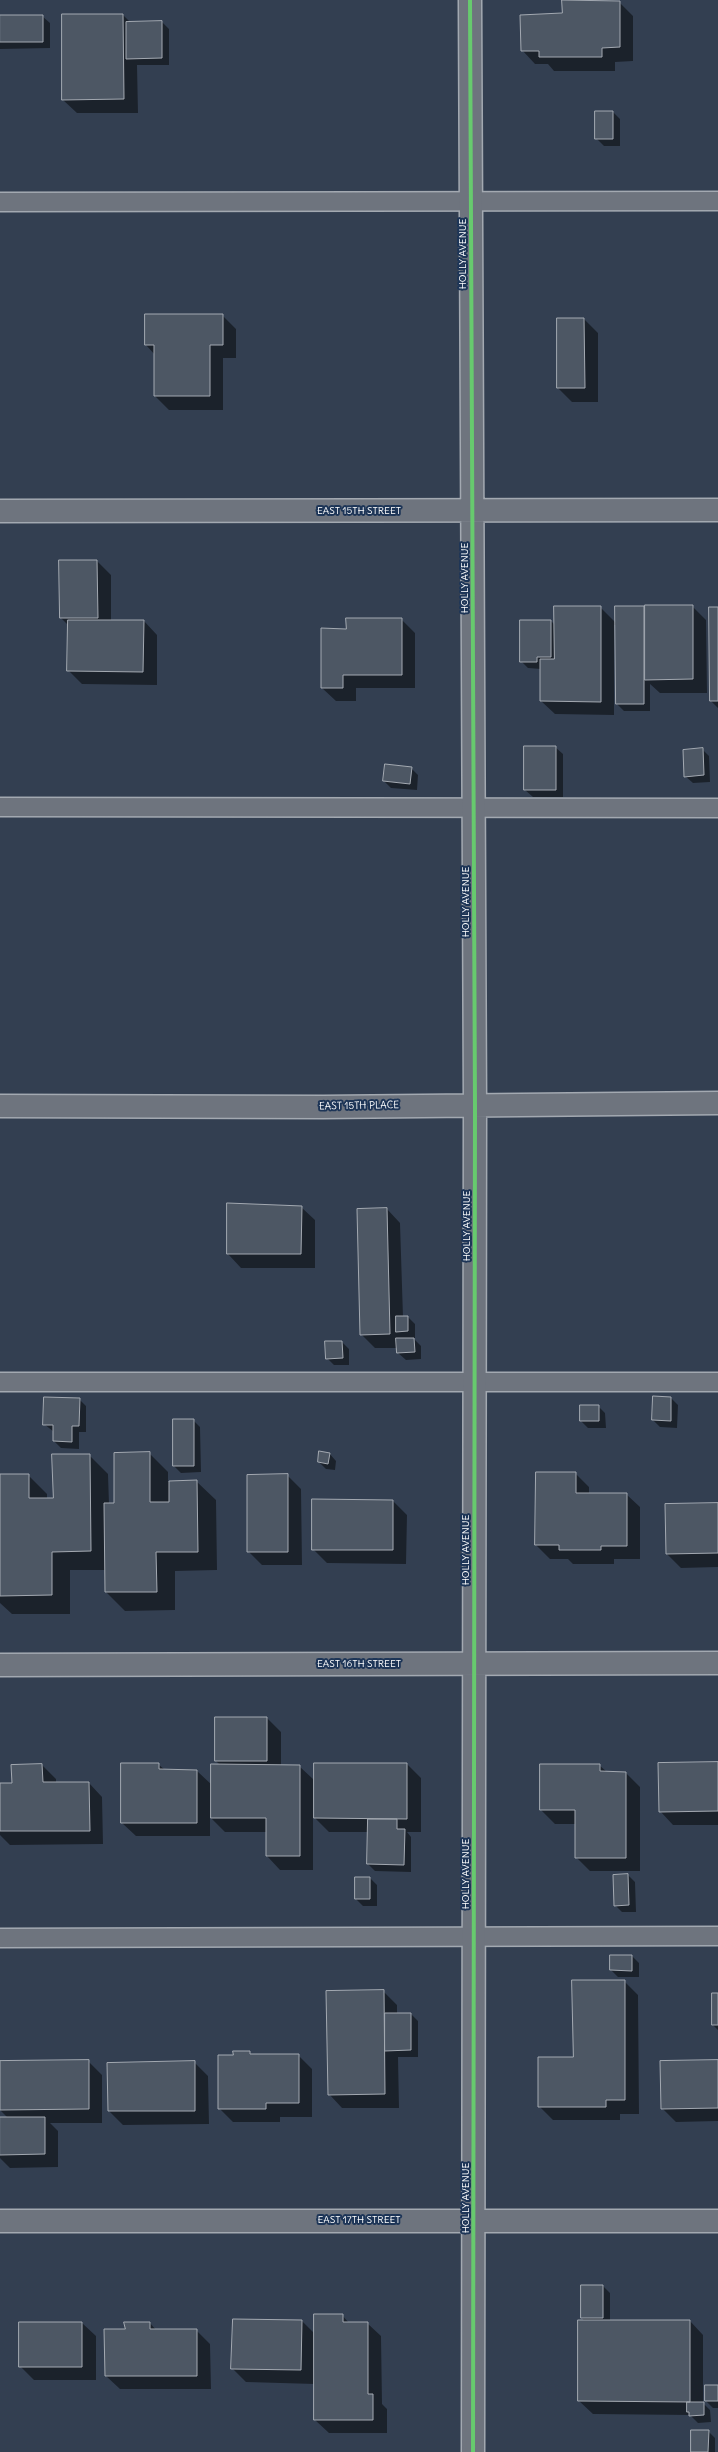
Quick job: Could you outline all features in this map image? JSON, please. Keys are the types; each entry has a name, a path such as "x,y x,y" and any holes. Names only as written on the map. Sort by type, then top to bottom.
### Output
{"street":[{"name":"HOLLY AVENUE","path":"470,0 475,1105 473,2452"},
{"name":"EAST 15TH STREET","path":"0,511 718,510"},
{"name":"EAST 15TH PLACE","path":"0,1106 718,1103"},
{"name":"EAST 16TH STREET","path":"0,1665 474,1663 718,1664"},
{"name":"EAST 17TH STREET","path":"0,2221 718,2221"}],"lane":[{"path":"0,202 718,201"},
{"path":"0,807 474,809 718,808"},
{"path":"0,1382 718,1382"},
{"path":"0,1938 718,1936"}],"building":[{"path":"562,0 620,1 620,47 602,48 602,57 539,57 539,51 521,51 520,15 562,13"},
{"path":"62,14 123,14 124,99 62,100"},
{"path":"0,15 43,15 43,42 0,42"},
{"path":"162,21 162,58 126,59 126,22"},
{"path":"595,111 613,111 613,139 595,139"},
{"path":"145,314 223,314 223,345 210,345 210,396 154,396 154,345 145,345"},
{"path":"557,318 584,318 585,388 557,388"},
{"path":"59,560 97,560 98,618 60,618"},
{"path":"645,605 693,605 693,679 645,680"},
{"path":"554,606 601,606 601,702 540,701 540,659 554,659"},
{"path":"615,606 644,606 644,704 616,704"},
{"path":"709,607 718,607 718,701 710,701"},
{"path":"346,618 402,618 402,675 343,675 343,688 321,688 321,628 346,629"},
{"path":"68,620 144,620 143,672 67,671"},
{"path":"520,620 551,620 551,657 537,657 537,662 520,662"},
{"path":"524,746 556,746 556,790 524,790"},
{"path":"703,748 704,775 684,777 683,750"},
{"path":"385,764 412,767 410,784 383,781"},
{"path":"227,1203 302,1206 301,1254 227,1254"},
{"path":"387,1208 390,1334 360,1335 357,1209"},
{"path":"396,1316 408,1316 408,1331 396,1332"},
{"path":"396,1338 414,1338 415,1352 397,1353"},
{"path":"325,1341 342,1341 343,1358 326,1359"},
{"path":"653,1396 671,1397 671,1421 652,1420"},
{"path":"44,1397 80,1398 79,1426 72,1426 72,1442 53,1441 53,1425 43,1425"},
{"path":"580,1405 599,1405 599,1421 580,1421"},
{"path":"173,1419 194,1419 194,1466 173,1466"},
{"path":"319,1451 330,1453 328,1464 318,1462"},
{"path":"150,1452 150,1502 169,1502 169,1481 197,1480 198,1552 156,1552 157,1592 105,1592 104,1503 114,1503 114,1453"},
{"path":"52,1454 90,1454 91,1551 52,1552 52,1595 0,1596 0,1474 29,1474 29,1498 53,1498"},
{"path":"536,1472 576,1472 576,1493 627,1493 627,1546 601,1546 601,1550 559,1550 559,1545 535,1545"},
{"path":"288,1474 288,1552 247,1552 247,1475"},
{"path":"312,1499 393,1500 393,1550 312,1550"},
{"path":"718,1503 718,1553 666,1554 665,1504"},
{"path":"215,1717 267,1717 267,1761 215,1761"},
{"path":"718,1762 718,1811 659,1812 658,1763"},
{"path":"121,1763 159,1763 159,1769 197,1770 197,1823 121,1823"},
{"path":"314,1763 407,1763 407,1819 314,1818"},
{"path":"42,1764 43,1782 89,1782 90,1831 0,1831 0,1783 12,1783 11,1765"},
{"path":"211,1764 300,1765 300,1856 266,1856 266,1818 211,1818"},
{"path":"540,1764 600,1764 600,1771 626,1772 626,1858 575,1858 575,1810 540,1810"},
{"path":"368,1819 397,1819 397,1829 405,1829 404,1865 367,1864"},
{"path":"628,1874 629,1905 614,1906 613,1875"},
{"path":"355,1877 370,1877 370,1899 355,1899"},
{"path":"610,1955 632,1955 632,1971 610,1970"},
{"path":"572,1980 625,1980 625,2100 606,2100 606,2107 538,2107 538,2057 573,2057"},
{"path":"384,1990 385,2094 328,2095 326,1991"},
{"path":"712,1993 718,1993 718,2025 712,2025"},
{"path":"385,2013 411,2013 411,2050 385,2051"},
{"path":"233,2051 250,2051 250,2054 299,2054 299,2103 266,2103 266,2109 218,2109 218,2055 233,2055"},
{"path":"89,2060 89,2109 0,2110 0,2061"},
{"path":"718,2060 718,2108 661,2109 660,2061"},
{"path":"195,2061 195,2111 108,2111 107,2063"},
{"path":"0,2117 45,2117 45,2154 0,2155"},
{"path":"581,2285 603,2285 603,2318 581,2318"},
{"path":"314,2314 343,2314 343,2322 368,2322 368,2394 373,2394 373,2420 314,2420"},
{"path":"233,2319 302,2320 301,2370 231,2369"},
{"path":"578,2320 690,2320 690,2402 578,2401"},
{"path":"19,2322 82,2322 82,2367 19,2367"},
{"path":"124,2322 150,2322 150,2329 197,2329 197,2376 105,2376 104,2329 125,2329"},
{"path":"705,2385 718,2385 718,2401 705,2401"},
{"path":"687,2402 704,2402 704,2415 689,2416 689,2412 687,2412"},
{"path":"691,2430 709,2430 708,2452 691,2452"}],"cycle path":[{"path":"470,0 475,1105 473,2452"}]}
